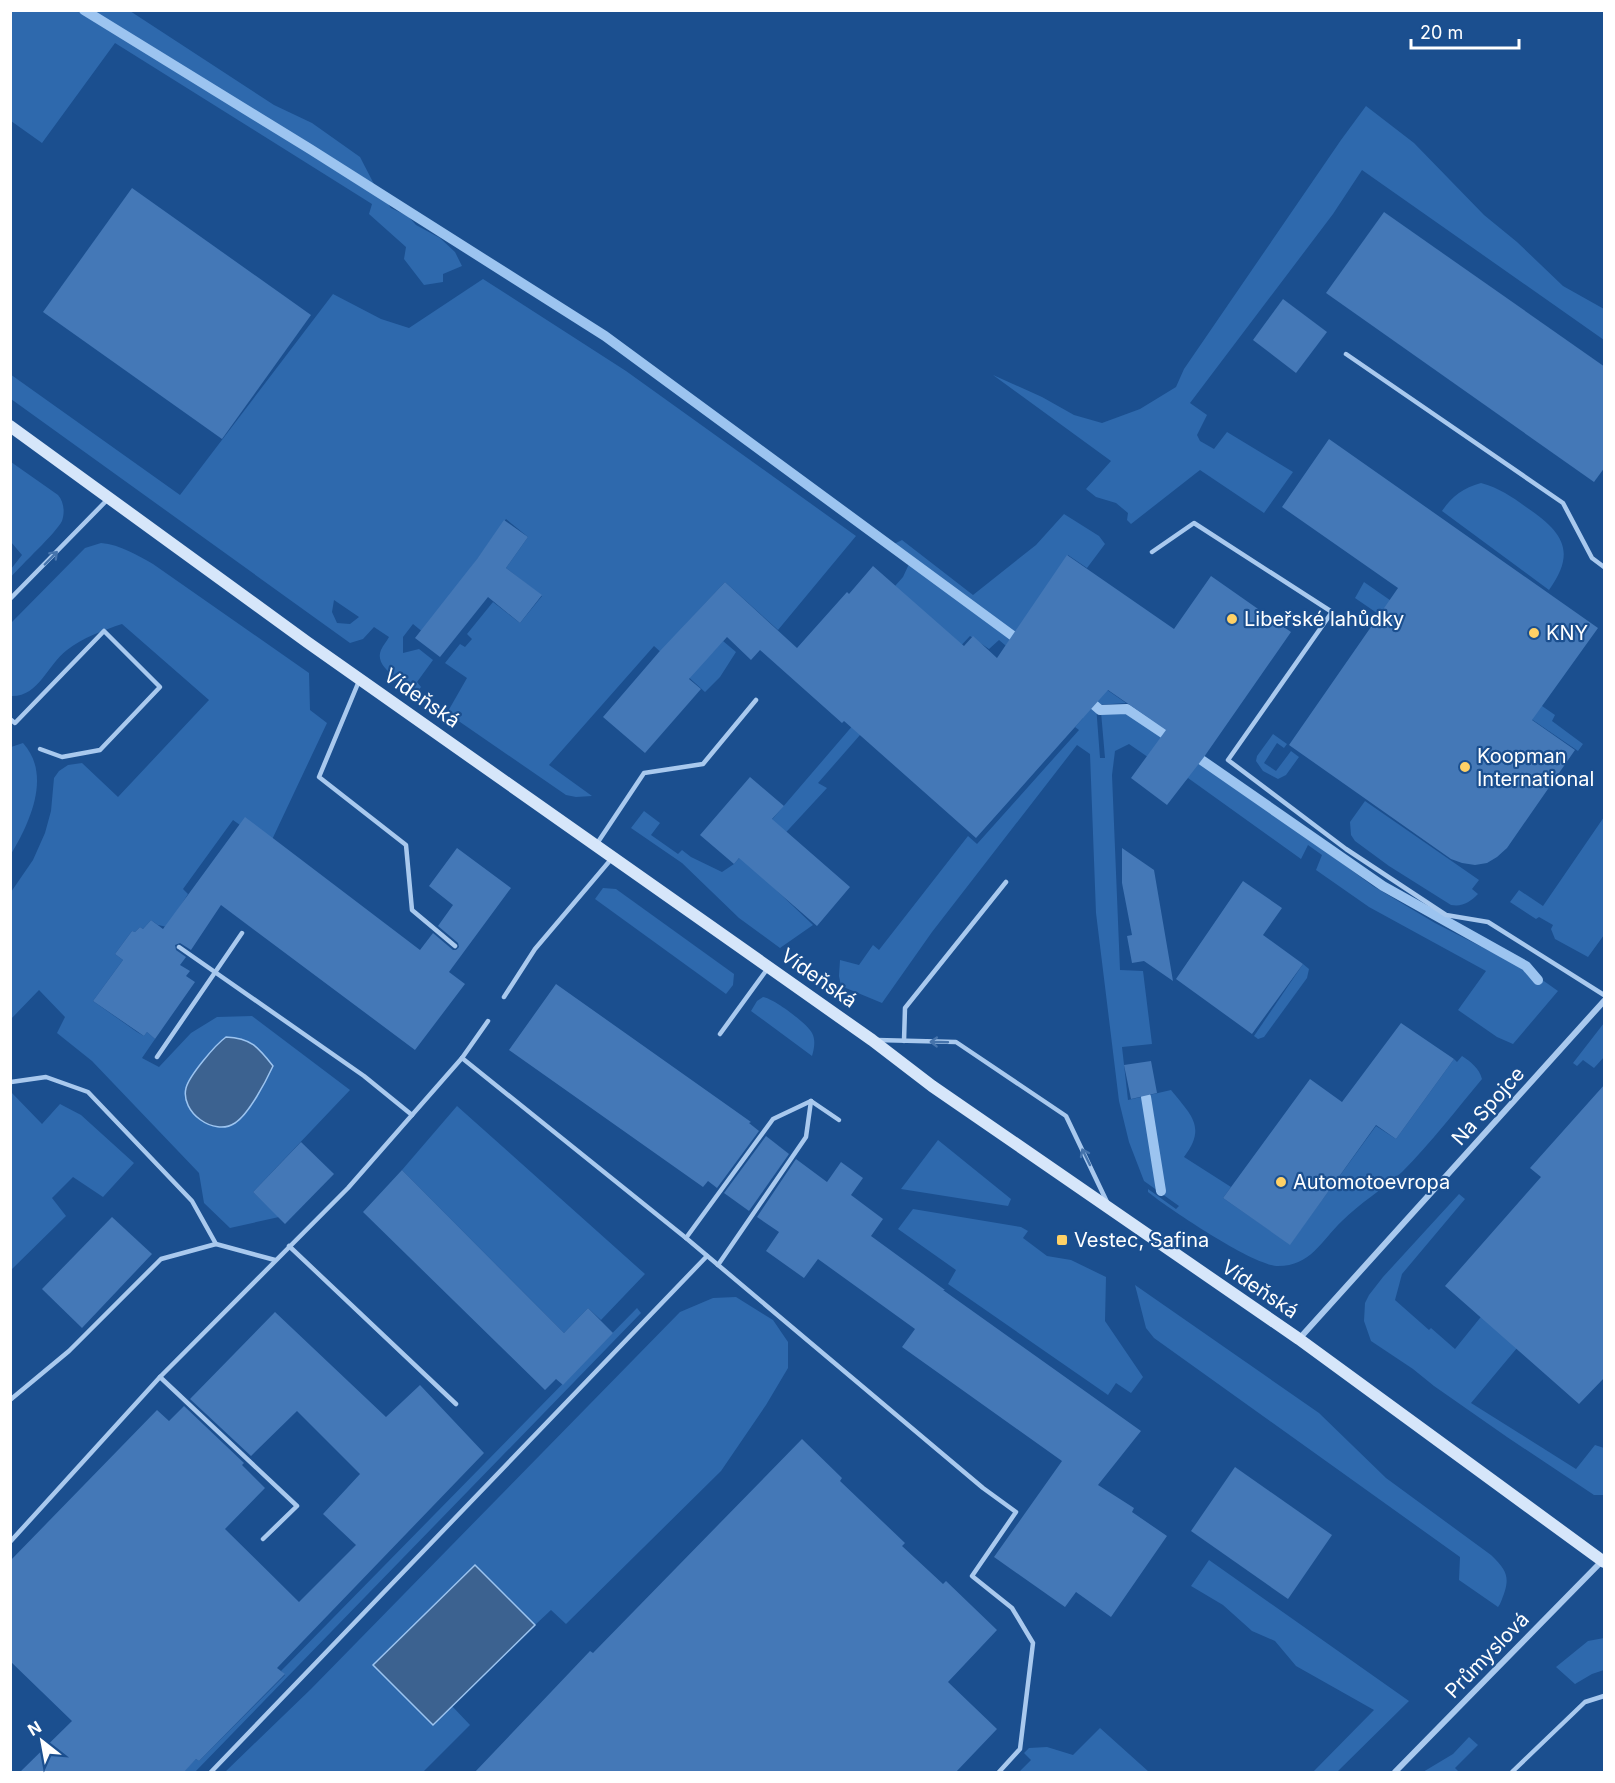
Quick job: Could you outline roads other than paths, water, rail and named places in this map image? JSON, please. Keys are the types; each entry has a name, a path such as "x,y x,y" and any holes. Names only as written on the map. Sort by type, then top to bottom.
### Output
{"main road":[{"name":"Vídeňská","path":"10,426 307,642 872,1040 932,1086 1299,1340 1604,1560"}],"street":[{"name":"Na Spojce","path":"1299,1340 1605,1001"},
{"name":"Průmyslová","path":"1395,1773 1604,1560"}],"lane":[{"path":"1346,354 1563,503 1592,558 1605,567"},
{"path":"10,599 110,498"},
{"path":"1152,552 1194,523 1332,612 1228,760 1346,849 1446,915 1488,922 1605,995"},
{"path":"10,719 15,723 104,631 160,687 100,750 62,757 40,749"},
{"path":"360,678 319,777 406,845 412,910 455,946"},
{"path":"596,845 644,773 703,764 756,700"},
{"path":"504,997 535,949 613,857"},
{"path":"904,1041 905,1008 1006,882"},
{"path":"157,1057 242,933"},
{"path":"179,947 364,1076 412,1115"},
{"path":"720,1034 769,967"},
{"path":"10,1542 160,1377 348,1188 462,1058 488,1021"},
{"path":"872,1040 956,1042 1066,1116 1111,1210"},
{"path":"462,1058 686,1238 983,1488 1016,1512 972,1576 1012,1608 1034,1643 1020,1749 999,1773"},
{"path":"10,1082 46,1077 88,1092 192,1202 216,1244"},
{"path":"686,1238 773,1119 811,1101"},
{"path":"811,1101 839,1120"},
{"path":"718,1265 806,1137 811,1101"},
{"path":"10,1400 69,1351 161,1259 216,1244 274,1260"},
{"path":"289,1246 456,1404"},
{"path":"211,1773 707,1256"},
{"path":"160,1377 297,1506 263,1539"},
{"path":"1512,1773 1585,1702 1605,1696"}],"waterway":[{"path":"84,10 310,149 605,336 1024,644"},
{"path":"1085,697 1100,710 1127,709 1175,741"},
{"path":"1190,752 1383,886 1526,966 1538,980"},
{"path":"1146,1097 1161,1191"}],"place":[{"name":"Libeřské lahůdky","path":"1232,619"},
{"name":"KNY","path":"1534,633"},
{"name":"Koopman International","path":"1465,767"},
{"name":"Automotoevropa","path":"1281,1182"},
{"name":"Vestec, Safina","path":"1062,1240"}]}
